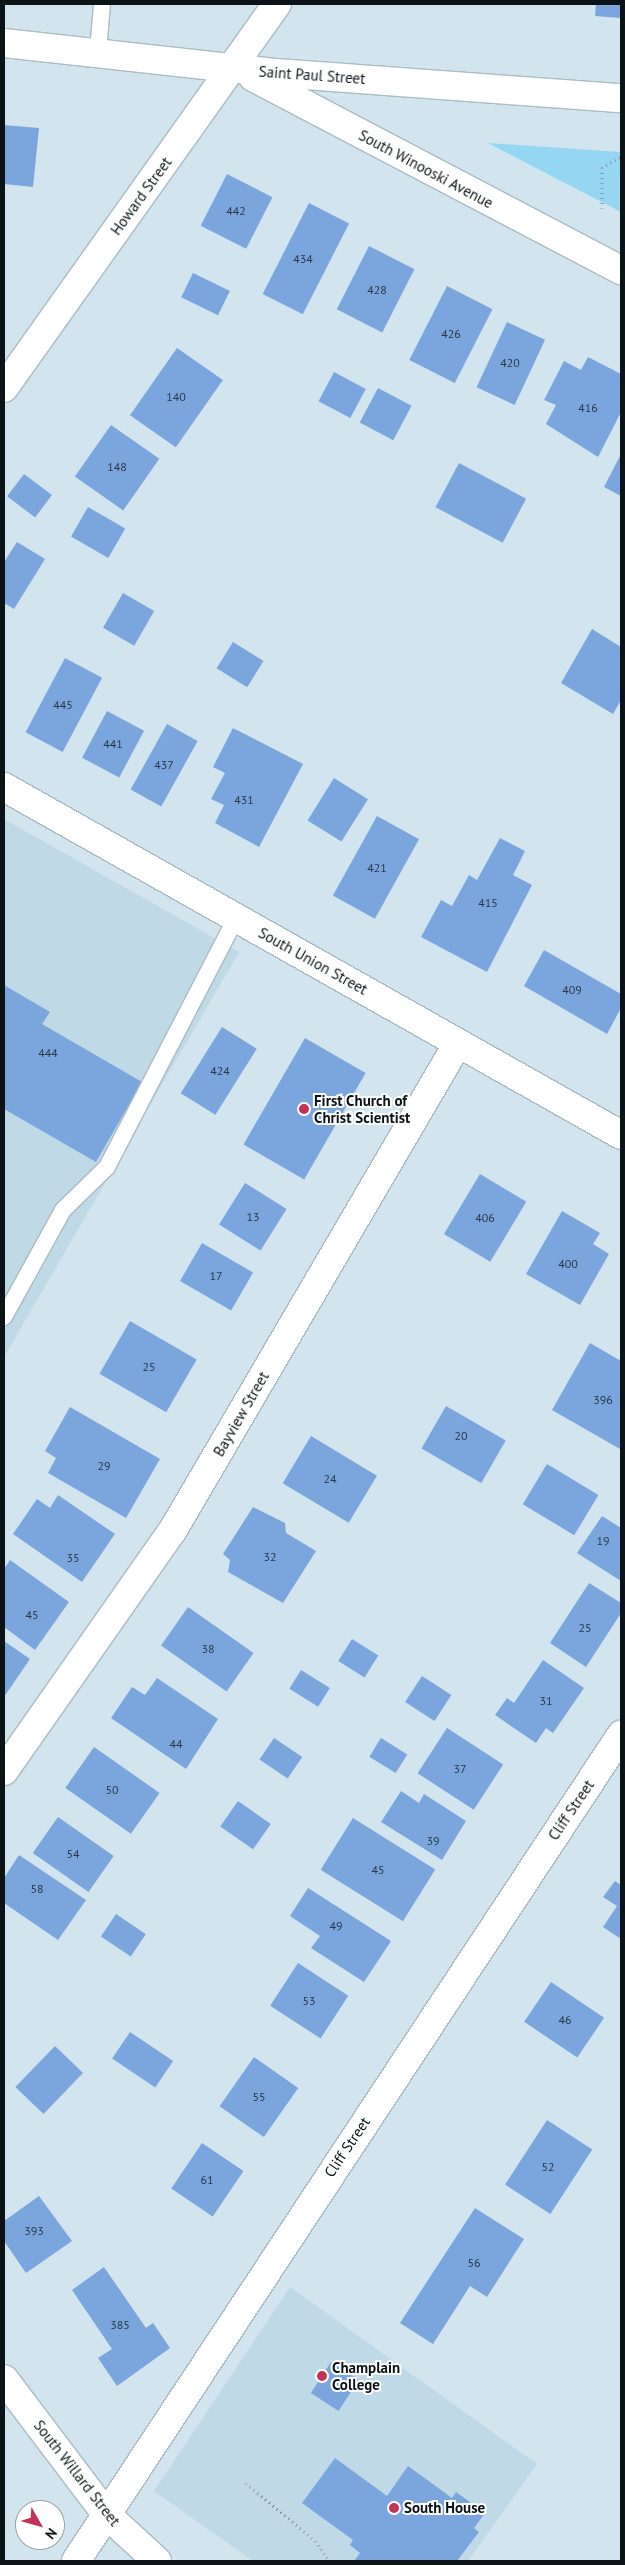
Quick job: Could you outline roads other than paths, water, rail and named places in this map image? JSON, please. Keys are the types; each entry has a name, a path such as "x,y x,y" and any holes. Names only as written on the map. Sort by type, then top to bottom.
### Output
{"street":[{"name":"Howard Street","path":"4,388 277,4"},
{"name":"Saint Paul Street","path":"4,43 98,51 232,68 621,98"},
{"name":"South Winooski Avenue","path":"232,68 270,84 388,151 621,270"},
{"name":"South Union Street","path":"4,787 621,1135"},
{"name":"Bayview Street","path":"4,1772 173,1530 458,1043"},
{"name":"Cliff Street","path":"76,2561 621,1735"},
{"name":"South Willard Street","path":"4,2379 107,2515 157,2561"}],"lane":[{"path":"98,51 102,4"},
{"path":"4,1317 63,1210 106,1167 236,918"}],"place":[{"name":"First Church of Christ Scientist","path":"304,1109"},
{"name":"Champlain College","path":"322,2376"},
{"name":"South House","path":"394,2508"}]}
